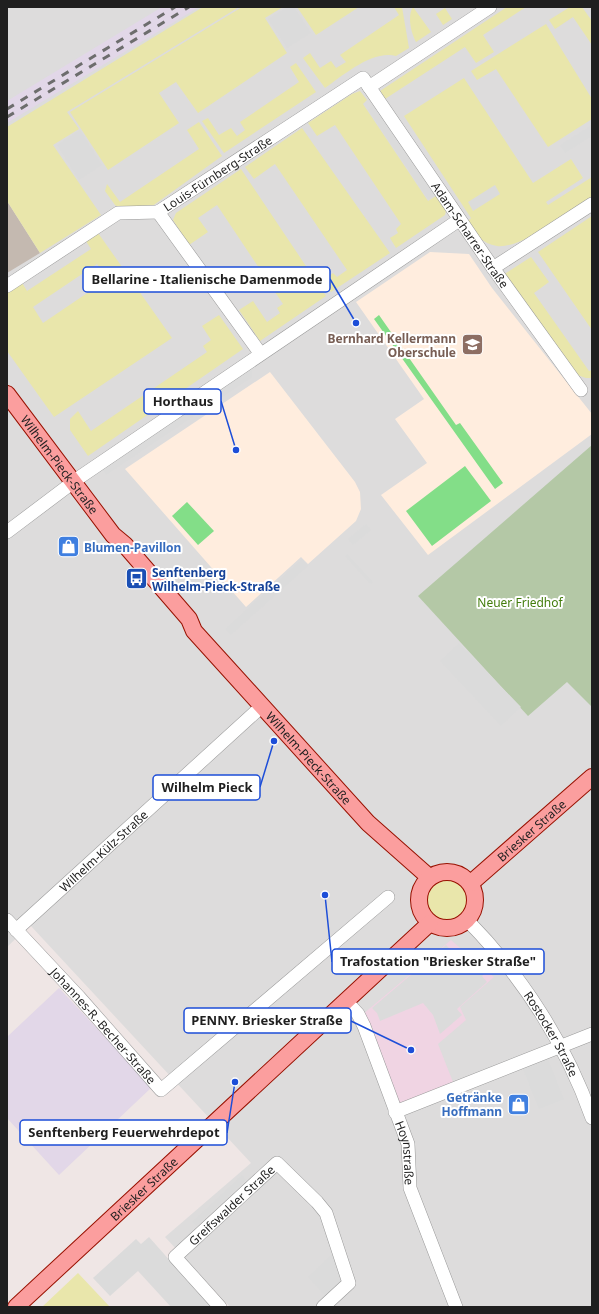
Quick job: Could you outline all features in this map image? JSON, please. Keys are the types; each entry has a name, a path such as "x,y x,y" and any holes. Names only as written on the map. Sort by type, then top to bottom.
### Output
{"main road":[{"name":"Wilhelm-Pieck-Straße","path":"7,394 72,483 113,535 125,545 189,619 194,631 261,707 368,823 430,877"},
{"name":"Briesker Straße","path":"471,883 592,777"},
{"path":"439,873 453,873 466,878 471,883 475,896 475,903 474,910 468,921 460,926 452,928 443,928 430,924 422,913 420,893 423,884 430,877 439,873"},
{"name":"Briesker Straße","path":"16,1307 430,924"}],"street":[{"name":"Louis-Fürnberg-Straße","path":"260,353 158,212 366,82 490,7"},
{"name":"Adam-Scharrer-Straße","path":"366,82 459,220 581,390"},
{"path":"493,268 592,204"},
{"path":"7,286 118,213 158,212"},
{"path":"7,532 72,483 260,353 459,220"},
{"name":"Wilhelm-Külz-Straße","path":"16,930 261,707"},
{"name":"Johannes-R.-Becher-Straße","path":"7,920 79,997 161,1090 388,898"},
{"name":"Rostocker Straße","path":"468,921 517,978 560,1046 584,1093 592,1118"},
{"name":"Hoynstraße","path":"347,1002 358,1014 364,1026 408,1144 410,1188 456,1307"},
{"path":"395,1112 592,1034"},
{"name":"Greifswalder Straße","path":"220,1307 175,1257 277,1163 317,1202 326,1213 348,1283 323,1307"}],"shaded area":[{"path":"7,7 592,7 592,1307 230,1307 165,1237 251,1163 30,925 7,947"},
{"path":"162,7 199,7 7,123 7,101"},
{"path":"203,7 239,7 67,112 79,129 53,145 101,215 40,253 7,201 7,127"},
{"path":"242,7 283,7 265,18 287,53 198,113 176,82 159,93 179,123 108,170 70,112"},
{"path":"288,7 294,7 311,33 287,48 268,19"},
{"path":"297,7 359,7 316,35"},
{"path":"394,7 402,7 409,48 396,56 387,55 368,60 325,88 303,58 310,53 320,68 331,61 336,68 346,62 340,55 399,15"},
{"path":"413,7 431,32 416,42 410,24 410,15"},
{"path":"507,7 526,7 483,35 494,52 476,63 465,47 385,99 380,91"},
{"path":"570,7 582,7 592,21 592,45 573,17 555,29 549,20"},
{"path":"445,8 452,19 443,25 436,14"},
{"path":"546,24 592,99 592,119 548,147 496,69 477,80 471,71"},
{"path":"296,63 316,92 224,153 202,121 208,118 219,135 231,128 237,136 245,130 240,122 299,82 290,67"},
{"path":"464,78 533,183 571,159 583,178 546,202 548,205 592,177 592,197 546,228 520,242 497,246 487,243 479,237 467,222 471,218 404,116"},
{"path":"360,91 367,100 363,104 428,201 436,196 446,211 445,215 396,248 390,238 398,233 396,229 401,224 335,125 317,136 308,123 352,94"},
{"path":"376,103 437,193 428,199 368,110"},
{"path":"199,122 222,156 151,207 118,207 115,205 105,191 107,184 120,202 199,149 187,130"},
{"path":"592,125 592,136 565,153 560,145"},
{"path":"302,128 390,253 331,292 323,280 333,273 337,277 347,270 275,164 254,179 245,167"},
{"path":"80,130 102,165 79,180 57,145"},
{"path":"241,169 326,296 260,341 239,310 253,301 267,322 280,313 277,308 283,304 217,205 198,218 208,232 189,245 173,220 176,213"},
{"path":"495,185 500,194 473,211 468,202"},
{"path":"7,201 40,253 7,273"},
{"path":"592,216 592,330 538,252"},
{"path":"96,230 172,338 54,417 7,351 7,290 21,281 27,291 91,249 84,238","holes":["97,264 108,279 43,323 33,307"]},
{"path":"430,252 469,254 492,288 592,414 592,434 428,555 381,495 427,463 395,419 424,399 356,302"},
{"path":"531,257 549,282 534,293 589,371 592,370 592,378 577,375 503,275"},
{"path":"219,315 243,349 88,456 70,430 70,419 78,411 91,431 207,352 203,346 211,340 202,326"},
{"path":"251,365 252,377 106,475 101,467"},
{"path":"270,372 355,482 360,492 361,509 356,521 308,564 301,557 246,607 125,469"},
{"path":"366,524 371,530 353,545 348,539"},
{"path":"347,554 373,582 370,584 345,556"},
{"path":"302,559 308,566 231,635 225,629"},
{"path":"459,643 521,707 501,726 440,661"},
{"path":"442,877 452,877 460,881 466,887 470,895 470,905 466,913 460,919 452,923 442,923 434,919 428,913 424,905 424,895 428,887 434,881"},
{"path":"451,940 494,977 460,1007 466,1020 438,1044 453,1082 397,1105 363,1014"},
{"path":"446,945 453,952 458,948 485,973 482,976 487,982 457,1009 462,1015 440,1034 433,1015 423,1003 380,1021 377,1013 372,1008"},
{"path":"59,988 152,1087 59,1175 7,1118 7,1037"},
{"path":"547,1057 564,1099 539,1109 522,1067"},
{"path":"242,1175 246,1180 196,1226 192,1222"},
{"path":"149,1237 211,1307 171,1307 138,1271 110,1296 93,1278 136,1239 141,1244"},
{"path":"334,1252 343,1281 326,1297 308,1277"},
{"path":"78,1273 110,1307 42,1307"}],"green space":[{"path":"379,315 456,425 460,423 503,483 495,489 374,319"},
{"name":"Neuer Friedhof","path":"592,445 592,707 567,682 528,716 418,596"},
{"path":"465,466 491,501 432,546 406,511"},
{"path":"187,502 214,531 198,545 172,516"}],"railway":[{"path":"7,109 175,7"},
{"path":"7,117 189,7"}],"place":[{"name":"Bellarine - Italienische Damenmode","path":"356,323"},
{"name":"Bernhard Kellermann Oberschule","path":"472,345"},
{"name":"Horthaus","path":"236,450"},
{"name":"Blumen-Pavillon","path":"68,547"},
{"name":"Senftenberg Wilhelm-Pieck-Straße","path":"136,579"},
{"name":"Wilhelm Pieck","path":"274,741"},
{"name":"Trafostation \"Briesker Straße\"","path":"325,895"},
{"name":"PENNY. Briesker Straße","path":"411,1050"},
{"name":"Senftenberg Feuerwehrdepot","path":"235,1082"},
{"name":"Getränke Hoffmann","path":"518,1104"}]}
